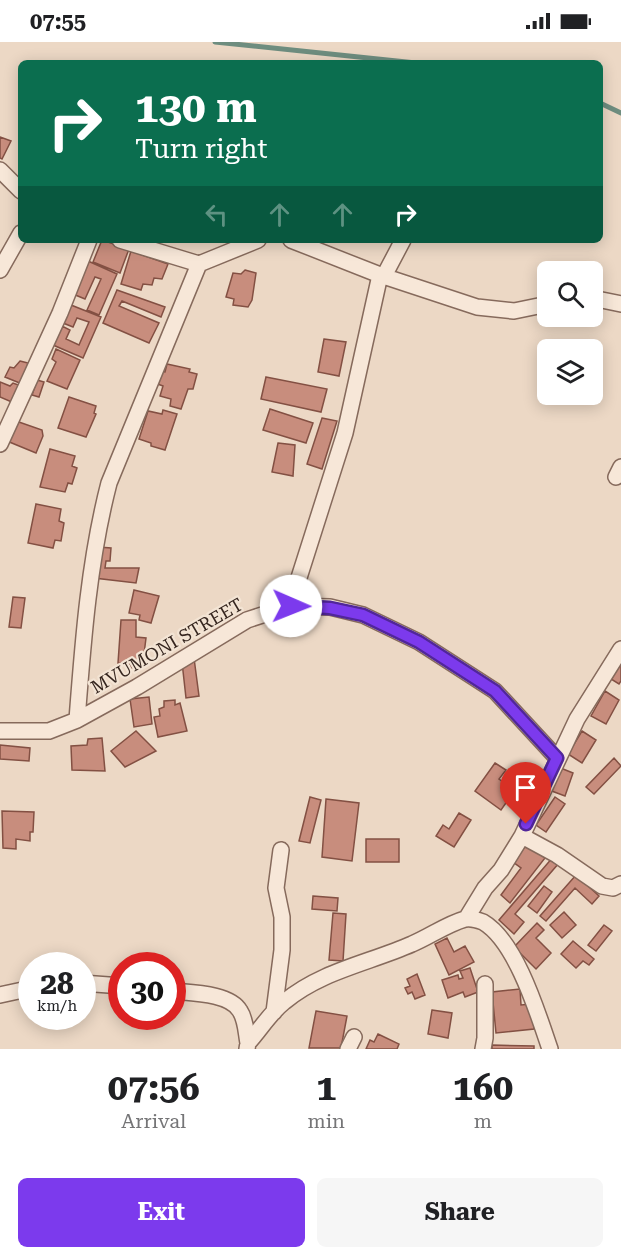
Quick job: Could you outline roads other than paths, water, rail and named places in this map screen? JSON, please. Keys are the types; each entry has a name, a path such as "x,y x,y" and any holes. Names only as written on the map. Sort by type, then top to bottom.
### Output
{"street":[{"path":"0,170 18,188"},
{"path":"0,270 18,238"},
{"path":"0,444 60,313 87,243"},
{"path":"130,243 199,264 251,243"},
{"path":"299,243 382,276 477,307 514,311 537,306"},
{"path":"291,606 345,433 382,276 401,243"},
{"path":"77,720 84,627 105,499 199,264"},
{"path":"603,300 621,304"},
{"name":"MVUMONI STREET","path":"0,731 49,731 77,720 137,687 247,620 291,606 330,608 363,615 419,642 495,691 557,758"},
{"path":"466,919 522,836 577,719 621,649"},
{"path":"522,836 557,855 602,886 613,888 621,884"},
{"path":"274,1012 282,950 282,917 276,888 281,850"},
{"path":"248,1046 284,1002 322,978 354,964 410,945 466,919 482,921 513,957 526,983 550,1049"},
{"path":"483,1049 485,984"},
{"path":"0,994 18,991"},
{"path":"186,992 207,994 230,1002 240,1010 248,1046"}],"waterway":[{"path":"215,42 387,60"},
{"path":"603,104 621,113"}]}
